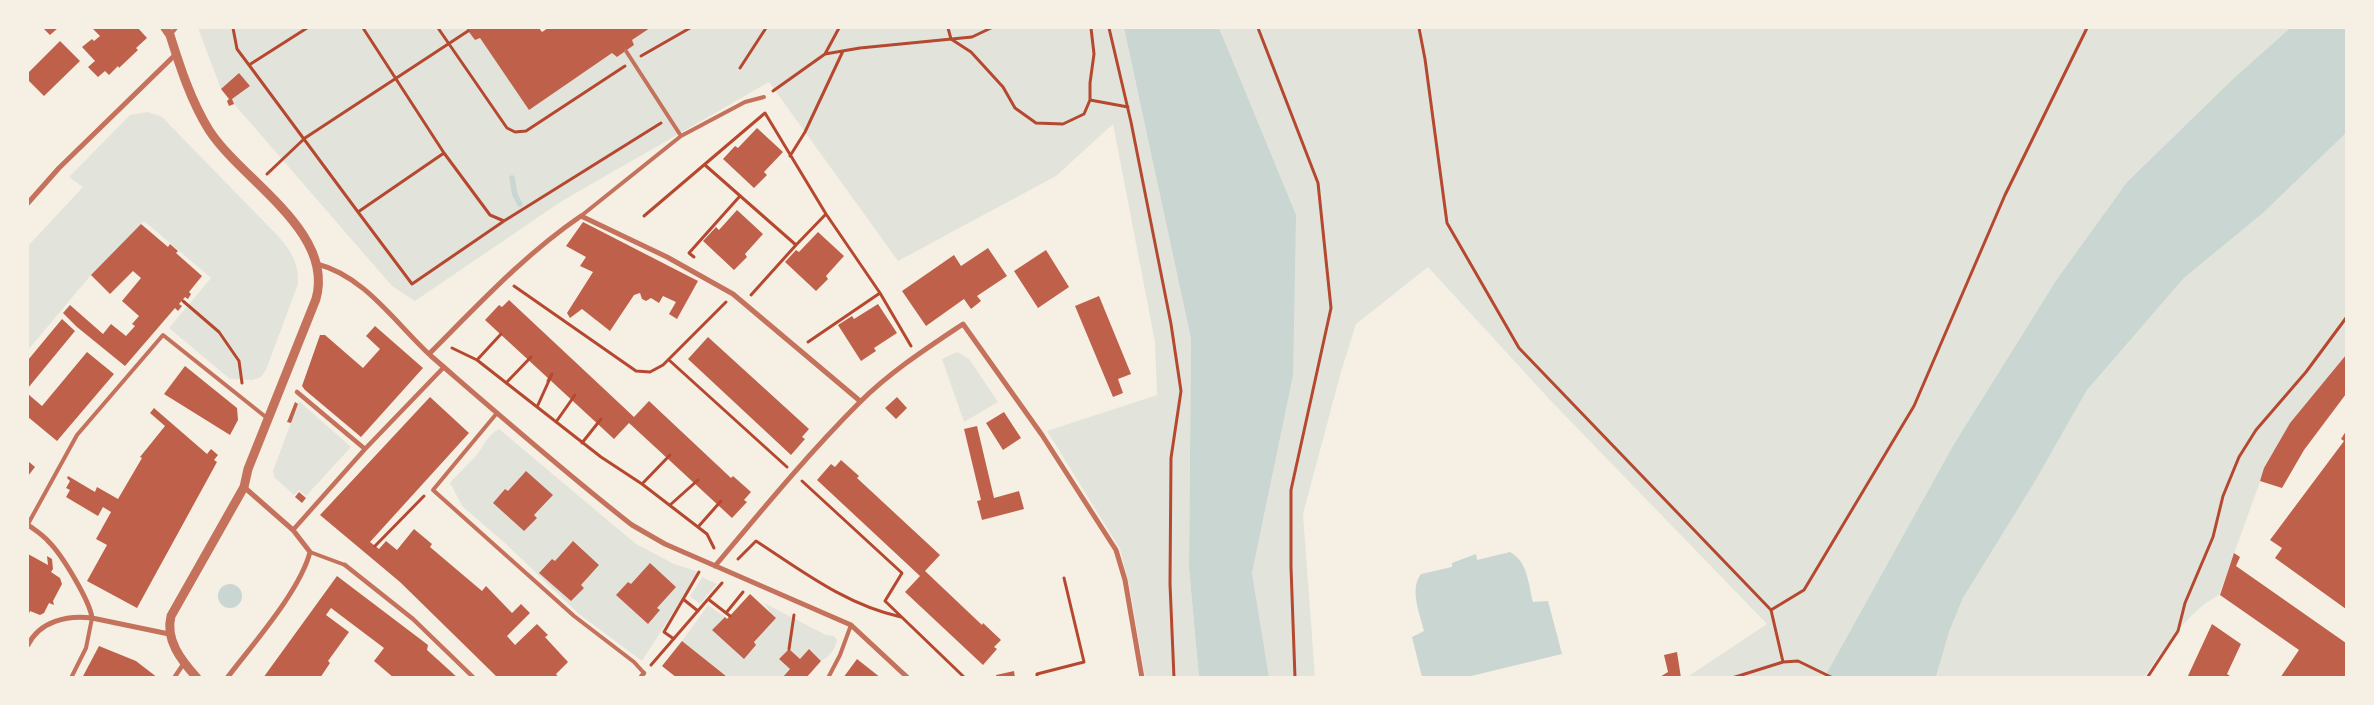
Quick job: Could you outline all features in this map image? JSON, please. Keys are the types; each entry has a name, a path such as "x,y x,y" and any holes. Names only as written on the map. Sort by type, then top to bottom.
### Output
{"street":[{"path":"170,30 176,54 194,102 210,131 301,232 317,264 319,280 317,293 280,392 248,469 244,487 176,604 169,624 169,634 184,663 197,678"},
{"path":"28,204 59,168 176,54"},
{"path":"429,354 505,280 580,216 666,257 733,294 860,402"},
{"path":"317,264 341,273 367,292 429,354 632,525 665,544 852,625 902,675 908,678"},
{"path":"715,566 794,473 860,402 917,355 963,324 1042,435 1116,550 1125,580 1142,678"},
{"path":"293,530 444,367"},
{"path":"297,392 366,449"},
{"path":"227,678 295,586 306,567 310,552 293,530 244,487"},
{"path":"28,524 42,534 58,553 89,604 92,618"},
{"path":"345,565 413,619 474,678"},
{"path":"28,645 37,632 50,624 68,617 92,618 169,634"},
{"path":"174,678 184,663"},
{"path":"640,678 644,673"}],"lane":[{"path":"626,51 681,136"},
{"path":"580,216 681,136 745,102 764,97"},
{"path":"28,524 77,436 163,335 269,419"},
{"path":"497,413 433,490 574,616 634,662 644,673"},
{"path":"310,552 345,565"},
{"path":"71,678 86,648 92,618"},
{"path":"828,678 852,625"}],"path":[{"path":"233,28 237,49 412,284 504,221 669,118"},
{"path":"250,65 307,28"},
{"path":"363,28 444,153 490,215 504,221"},
{"path":"438,28 507,128 515,132 526,131 629,64"},
{"path":"637,59 690,28"},
{"path":"740,68 766,28"},
{"path":"825,54 839,28"},
{"path":"948,28 951,39 970,52 1003,87 1015,108 1036,122 1064,124 1084,114 1090,100 1094,54 1091,28"},
{"path":"764,97 825,54 972,37 991,28"},
{"path":"1109,28 1128,107 1171,324 1181,391 1171,458 1170,584 1174,678"},
{"path":"1258,28 1318,183 1331,308 1291,490 1291,567 1295,678"},
{"path":"1419,28 1425,59 1447,223 1519,348 1771,610 1783,662"},
{"path":"1771,610 1804,590 1914,406 2005,195 2087,28"},
{"path":"267,174 305,138 468,31"},
{"path":"790,156 805,132 824,87 843,51"},
{"path":"1090,100 1128,107"},
{"path":"644,216 766,114 826,214 880,293 917,355"},
{"path":"358,212 444,153"},
{"path":"704,165 796,245"},
{"path":"697,259 689,253 740,196"},
{"path":"744,302 826,214"},
{"path":"505,280 636,371 650,372 669,360 733,294"},
{"path":"743,290 758,301"},
{"path":"812,350 805,344 880,293"},
{"path":"184,301 220,332 238,361 244,400"},
{"path":"2147,678 2178,631 2185,603 2212,537 2223,496 2239,457 2256,430 2306,372 2346,318"},
{"path":"477,360 501,334"},
{"path":"442,341 477,360 582,443 642,484 698,526 707,534 720,561"},
{"path":"506,383 531,357"},
{"path":"669,360 902,573 885,601 965,678"},
{"path":"537,407 552,374 548,381"},
{"path":"556,422 575,396"},
{"path":"582,443 602,420"},
{"path":"642,484 670,455"},
{"path":"670,505 698,480"},
{"path":"375,546 424,496 433,490"},
{"path":"698,526 721,502"},
{"path":"724,570 747,552 756,541 826,588 877,612 902,617"},
{"path":"674,639 664,632 698,572"},
{"path":"1037,678 1037,674 1084,662 1064,578"},
{"path":"644,673 722,583"},
{"path":"726,613 742,592"},
{"path":"683,599 698,611"},
{"path":"708,599 730,616"},
{"path":"789,649 794,615"},
{"path":"1732,678 1783,662 1798,662 1833,678"}],"shaded area":[{"path":"198,28 473,28 529,109 612,53 617,57 634,45 632,40 650,28 1124,28 1191,339 1189,568 1199,677 1145,677 1130,589 1120,549 1047,431 1157,395 1155,342 1113,124 1056,176 898,261 769,82 562,201 415,301 392,286 221,89"},
{"path":"1124,28 1219,28 1296,215 1293,376 1252,573 1269,677 1199,677 1189,568 1191,339"},
{"path":"1219,28 2290,28 2235,77 2127,182 2057,279 1954,444 1824,678 1687,677 1767,624 1551,401 1428,267 1356,324 1341,372 1303,514 1315,677 1269,677 1252,573 1293,376"},
{"path":"2290,28 2346,28 2346,133 2263,213 2184,278 2087,390 2034,483 1963,598 1949,632 1936,677 1824,678 1954,444 2057,279 2127,182 2235,77"},
{"path":"148,112 162,117 279,237 294,259 298,284 266,370 261,377 252,380 230,379 169,328 211,278 144,221 91,275 28,350 28,246 83,187 69,177 130,115"},
{"path":"2346,133 2346,356 2290,423 2265,468 2219,595 2207,602 2187,621 2144,677 1936,678 1949,632 1963,598 2034,483 2087,390 2184,278 2263,213"},
{"path":"957,352 969,359 998,402 964,422 942,359"},
{"path":"299,401 351,447 306,496 299,490 294,495 274,477 273,471"},
{"path":"499,429 636,544 674,564 699,572 642,661 579,614 506,544 463,507 450,483 476,455 491,435"},
{"path":"1510,552 1516,556 1524,567 1533,602 1548,601 1562,654 1467,677 1422,677 1412,637 1424,631 1416,594 1416,587 1421,574 1452,567 1452,563 1476,554 1477,560"},
{"path":"702,577 717,584 700,604 690,596"},
{"path":"230,584 238,588 242,596 238,604 230,608 222,604 218,596 222,588"},
{"path":"764,603 826,635 834,636 837,640 832,652 821,661 809,649 800,659 779,659 790,669 781,678 728,677 682,641 708,605 725,617 713,630 745,657 755,644 754,638 775,619"}],"building":[{"path":"43,28 58,28 50,35"},
{"path":"92,28 138,28 147,38 136,48 138,50 119,68 118,66 109,75 105,71 98,77 88,67 95,61 82,47 92,39 94,41 100,36"},
{"path":"466,28 539,28 542,32 548,28 650,28 632,40 634,45 617,57 612,53 529,110 480,38 475,40"},
{"path":"60,41 80,61 44,96 28,80 28,73"},
{"path":"239,73 250,86 232,99 234,104 229,106 227,101 229,99 221,89"},
{"path":"757,128 783,152 764,172 767,175 754,188 723,159 735,146 738,148"},
{"path":"737,210 763,234 745,254 747,257 734,270 703,241 716,227 719,230"},
{"path":"583,222 698,281 677,319 669,314 676,302 663,296 659,303 651,298 646,301 642,299 640,293 634,295 610,331 582,309 570,318 567,313 593,272 580,266 586,257 566,246"},
{"path":"141,224 168,247 170,244 178,251 176,253 202,276 189,292 191,294 188,299 185,297 179,304 182,306 178,311 175,308 125,366 77,327 63,313 70,305 103,334 111,324 126,336 135,326 132,324 139,316 122,301 141,278 133,271 110,294 91,275"},
{"path":"818,232 844,256 826,276 828,279 816,291 785,262 796,250 799,252"},
{"path":"988,248 1007,276 977,296 981,301 971,309 964,299 926,326 902,291 954,255 961,266"},
{"path":"1046,250 1069,287 1038,308 1014,271"},
{"path":"1099,296 1131,374 1118,379 1123,393 1113,397 1075,306"},
{"path":"509,300 634,417 649,401 731,478 733,476 751,492 744,500 747,502 732,518 629,423 614,439 485,320 499,305 502,307"},
{"path":"878,304 897,333 874,348 876,351 861,361 838,325 852,316 854,319"},
{"path":"62,319 75,331 28,388 28,360"},
{"path":"375,326 423,368 361,437 302,386 320,335 325,335 363,368 380,349 366,336"},
{"path":"708,337 809,429 802,437 805,439 791,455 688,359"},
{"path":"87,352 114,374 57,441 28,417 28,394 42,406"},
{"path":"2346,355 2346,394 2304,450 2282,488 2260,481 2264,468 2290,423"},
{"path":"185,366 237,408 238,420 230,435 164,394"},
{"path":"430,397 469,433 370,542 379,549 386,541 397,550 414,529 432,544 430,547 482,591 486,586 512,613 521,604 530,613 507,636 515,645 537,624 548,635 545,637 568,662 556,674 559,678 498,678 400,582 320,515"},
{"path":"897,397 907,408 896,419 885,408"},
{"path":"295,402 298,404 291,423 287,422"},
{"path":"154,408 207,454 211,449 218,455 214,460 217,462 137,608 87,581 107,545 96,539 111,512 103,507 98,516 66,497 70,490 66,488 70,481 67,478 68,476 95,492 97,487 118,499 142,458 140,457 165,426 150,413"},
{"path":"1004,412 1021,438 1003,450 986,423"},
{"path":"977,426 994,498 1019,491 1024,509 982,520 977,501 981,500 964,429"},
{"path":"2346,431 2346,609 2275,558 2282,548 2270,540 2344,441 2341,439"},
{"path":"841,460 859,476 857,478 940,555 925,571 982,625 983,623 1001,640 994,647 997,649 983,665 905,592 920,576 817,480 831,464 835,467"},
{"path":"28,461 35,467 28,476"},
{"path":"526,471 553,495 534,515 537,518 524,531 493,503 505,489 508,491"},
{"path":"299,492 306,498 302,503 295,497"},
{"path":"573,541 599,565 581,585 584,588 571,601 539,573 552,559 555,561"},
{"path":"2234,553 2240,557 2236,566 2346,643 2346,678 2280,678 2299,650 2220,595"},
{"path":"28,554 48,565 47,556 52,559 53,569 51,572 60,578 62,584 53,601 54,605 49,603 44,613 40,615 30,611 28,616"},
{"path":"650,563 676,587 657,608 660,610 648,624 616,595 628,582 631,584"},
{"path":"337,576 428,645 427,650 458,678 394,678 374,661 384,648 331,608 326,615 349,632 328,661 330,663 320,678 263,678"},
{"path":"750,594 776,618 754,642 756,645 744,659 712,630 725,617 727,619"},
{"path":"2212,624 2241,644 2227,674 2233,678 2187,678"},
{"path":"682,641 728,678 677,678 662,666"},
{"path":"99,646 136,661 158,678 82,678"},
{"path":"789,649 800,659 809,649 821,661 806,678 782,678 790,669 779,659"},
{"path":"1677,652 1681,678 1658,678 1668,672 1664,655"},
{"path":"857,659 881,678 843,678"},
{"path":"1014,671 1015,678 997,678 996,675"}],"waterway":[{"path":"512,178 515,195 520,204"}]}
